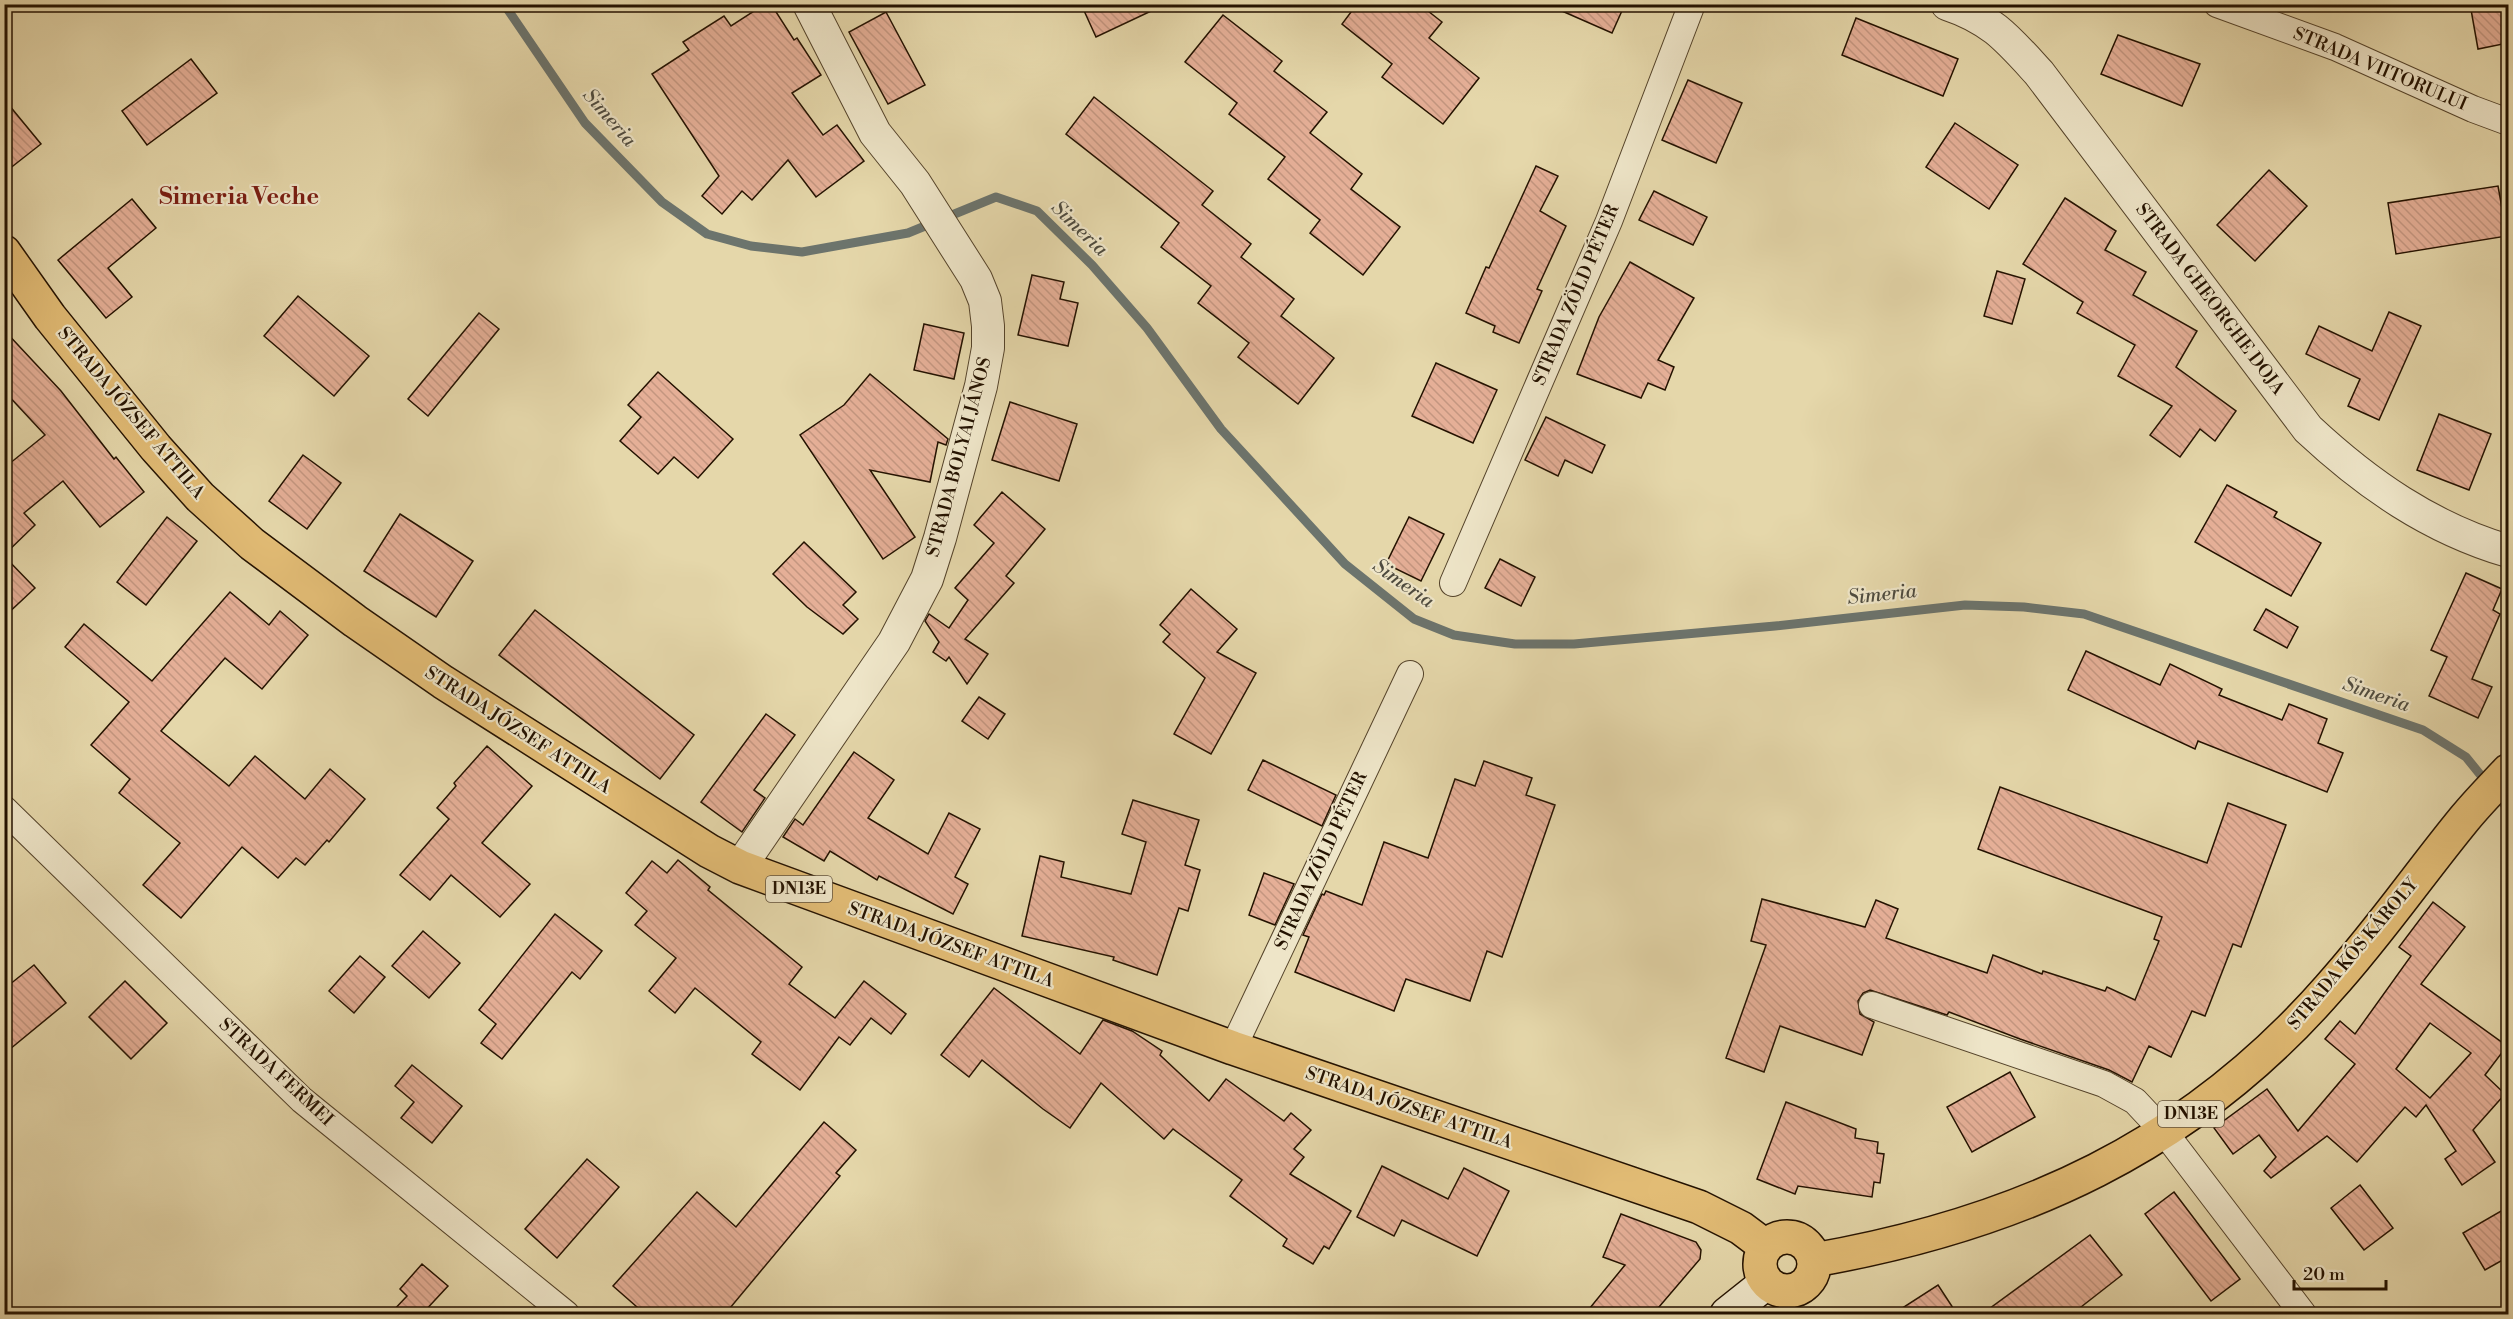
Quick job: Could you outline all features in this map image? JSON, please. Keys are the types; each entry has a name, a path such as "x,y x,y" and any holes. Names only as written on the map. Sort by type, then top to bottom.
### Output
{"main road":[{"name":"STRADA JÓZSEF ATTILA","path":"4,252 50,316 156,448 200,497 252,544 355,621 443,682 680,833 740,867 1233,1048 1699,1207 1720,1216 1766,1246"},
{"name":"STRADA KÓS KÁROLY","path":"1814,1260 1860,1251 1970,1223 2031,1201 2100,1169 2165,1133 2223,1091 2289,1031 2329,989 2466,817 2508,771"},
{"path":"1794,1237 1807,1246 1814,1260 1811,1277 1798,1289 1782,1291 1766,1282 1759,1269 1761,1253 1766,1246 1778,1238 1794,1237"},
{"path":"1727,1314 1766,1282"}],"street":[{"name":"STRADA BOLYAI JÁNOS","path":"740,867 894,642 927,579 975,408 988,348 985,301 976,279 915,183 875,133 809,4"},
{"name":"STRADA ZÖLD PÉTER","path":"1452,583 1609,221 1692,4"},
{"name":"STRADA GHEORGHE DOJA","path":"1947,4 1987,11 2002,33 2039,73 2308,429 2340,459 2432,522 2476,541 2508,551"},
{"name":"STRADA VIITORULUI","path":"2217,4 2334,47 2508,122"},
{"name":"STRADA ZÖLD PÉTER","path":"1233,1048 1410,674"},
{"name":"STRADA FERMEI","path":"4,809 302,1100 566,1314"},
{"path":"1872,1005 2104,1084 2135,1101 2165,1133 2303,1314"}],"building":[{"path":"765,4 771,4 794,40 797,38 821,75 792,93 823,135 837,125 864,161 816,197 788,160 752,200 742,191 722,214 702,196 719,176 652,74 689,50 683,42 724,16 731,26"},
{"path":"1081,4 1166,4 1096,37"},
{"path":"1357,4 1419,4 1442,22 1429,38 1479,78 1443,124 1382,77 1392,64 1342,24"},
{"path":"1546,4 1625,4 1612,33"},
{"path":"2470,4 2508,4 2508,43 2478,49"},
{"path":"886,12 925,85 888,104 849,32"},
{"path":"1223,15 1282,61 1274,71 1327,112 1310,133 1362,174 1351,189 1400,227 1363,275 1310,233 1320,220 1268,179 1285,157 1229,114 1237,103 1185,62"},
{"path":"1856,18 1958,59 1943,96 1842,55"},
{"path":"2118,35 2200,64 2182,106 2101,74"},
{"path":"191,59 217,93 147,145 122,111"},
{"path":"1688,80 1742,103 1716,163 1662,140"},
{"path":"1094,97 1213,191 1202,205 1251,244 1241,257 1294,299 1281,316 1334,358 1298,404 1238,357 1249,343 1198,303 1211,286 1161,247 1179,223 1066,134"},
{"path":"4,99 41,144 4,173"},
{"path":"1955,123 2018,165 1989,209 1926,167"},
{"path":"1536,166 1558,176 1540,211 1566,226 1537,289 1542,291 1519,343 1493,332 1495,326 1466,313"},
{"path":"2269,170 2307,206 2255,261 2217,225"},
{"path":"2498,186 2507,236 2396,254 2388,203"},
{"path":"1654,191 1707,217 1693,245 1639,220"},
{"path":"2065,198 2116,231 2105,250 2146,272 2133,295 2197,331 2176,367 2236,411 2215,441 2200,429 2180,457 2150,435 2172,406 2118,376 2135,345 2077,313 2083,302 2023,264"},
{"path":"132,199 156,228 108,268 132,297 106,318 58,260"},
{"path":"1630,262 1694,298 1658,360 1674,367 1665,390 1648,383 1641,398 1577,374 1599,317"},
{"path":"1997,271 2025,279 2012,324 1984,316"},
{"path":"1032,275 1064,282 1060,299 1078,303 1068,346 1018,335"},
{"path":"298,296 369,356 334,396 264,336"},
{"path":"2389,312 2421,326 2379,420 2348,406 2360,379 2306,354 2319,326 2372,351"},
{"path":"479,313 499,329 428,416 408,399"},
{"path":"924,324 964,333 954,379 914,370"},
{"path":"4,330 61,391 114,459 116,457 144,492 100,527 63,481 24,513 35,525 4,555 4,468 45,435 4,391"},
{"path":"1436,363 1497,390 1473,443 1412,416"},
{"path":"658,372 733,439 698,478 674,457 658,474 620,441 641,417 628,405"},
{"path":"870,374 948,439 946,445 938,442 930,482 870,470 915,537 883,559 800,435 844,405"},
{"path":"1010,402 1077,424 1059,481 992,460"},
{"path":"2439,414 2491,434 2469,490 2417,470"},
{"path":"1546,417 1605,445 1592,473 1565,460 1558,476 1525,460"},
{"path":"303,455 341,483 307,529 269,501"},
{"path":"2227,485 2277,512 2274,517 2321,543 2291,596 2195,542"},
{"path":"1002,492 1045,529 1006,576 1014,583 965,639 988,654 967,684 949,657 946,661 933,652 939,642 925,621 929,614 949,628 968,600 955,588 994,543 974,525"},
{"path":"400,514 473,561 436,617 364,571"},
{"path":"167,517 197,541 146,605 117,582"},
{"path":"1409,517 1444,534 1421,581 1386,564"},
{"path":"804,542 856,592 843,605 858,619 843,634 807,607 773,574"},
{"path":"4,556 35,588 4,617"},
{"path":"1500,559 1535,577 1521,606 1485,588"},
{"path":"2466,573 2502,589 2493,610 2500,614 2472,679 2492,687 2478,718 2429,696 2447,657 2431,650"},
{"path":"1191,589 1237,629 1217,652 1256,673 1211,754 1174,734 1205,678 1163,642 1170,634 1160,625"},
{"path":"230,592 269,625 280,611 308,635 262,689 225,658 161,731 229,786 255,756 305,799 330,769 365,799 329,842 327,840 305,865 296,858 278,878 242,847 181,918 143,885 180,843 119,793 130,779 91,745 129,702 65,647 84,624 152,681"},
{"path":"2266,609 2298,627 2287,648 2254,630"},
{"path":"535,610 694,735 660,779 499,655"},
{"path":"2086,651 2160,685 2170,664 2222,689 2219,695 2282,720 2289,704 2327,719 2318,743 2343,753 2327,792 2198,741 2195,749 2068,690"},
{"path":"979,697 1005,714 988,739 962,721"},
{"path":"766,714 795,735 754,790 765,798 742,832 701,802"},
{"path":"487,746 532,786 482,843 530,884 500,917 451,875 430,900 400,875 449,819 437,808 456,786 454,783"},
{"path":"854,752 894,780 868,818 928,854 949,813 980,829 955,877 968,884 953,914 879,876 877,880 830,851 824,861 783,837 795,819 803,825"},
{"path":"1263,760 1336,795 1322,826 1248,790"},
{"path":"1484,761 1532,778 1526,795 1555,805 1502,957 1487,951 1470,1001 1406,979 1394,1011 1295,972 1309,937 1303,935 1322,894 1324,895 1326,891 1362,905 1384,842 1428,858 1455,779 1475,786"},
{"path":"2000,787 2207,863 2228,803 2286,825 2241,947 2233,944 2205,1016 2192,1011 2171,1057 2149,1046 2132,1082 2109,1070 1949,1012 1947,1015 1870,990 1863,993 1858,1001 1860,1014 1874,1022 1862,1055 1780,1026 1764,1072 1726,1058 1766,945 1751,941 1762,899 1865,927 1876,900 1898,909 1886,938 1987,973 1993,955 2042,974 2043,971 2105,991 2107,987 2135,1000 2159,941 2154,939 2162,917 1978,849"},
{"path":"1133,800 1199,820 1185,865 1200,870 1188,911 1179,908 1157,975 1113,960 1114,957 1022,936 1040,856 1064,862 1061,877 1131,894 1146,842 1122,834"},
{"path":"678,860 710,887 708,890 802,967 789,984 835,1018 864,981 906,1014 891,1034 871,1018 850,1045 839,1037 800,1090 752,1054 761,1042 695,988 675,1013 649,991 676,958 635,925 647,911 626,893 652,861 667,873"},
{"path":"1264,873 1294,884 1275,925 1249,915"},
{"path":"2433,902 2465,927 2421,984 2507,1046 2485,1075 2505,1094 2473,1130 2495,1162 2462,1185 2445,1159 2456,1151 2426,1105 2416,1117 2405,1107 2357,1162 2327,1136 2271,1178 2264,1171 2276,1157 2259,1135 2233,1154 2214,1128 2267,1089 2298,1131 2355,1064 2325,1039 2340,1021 2355,1034 2411,956 2399,947","holes":["2430,1023 2471,1053 2430,1098 2396,1069"]},
{"path":"555,914 602,951 580,979 572,972 502,1059 481,1043 496,1024 479,1010"},
{"path":"423,931 460,963 429,998 392,966"},
{"path":"360,956 385,977 354,1013 329,991"},
{"path":"34,965 66,1003 4,1054 4,989"},
{"path":"125,981 167,1023 131,1059 89,1017"},
{"path":"994,988 1080,1054 1103,1020 1132,1031 1162,1051 1160,1055 1209,1101 1226,1079 1284,1121 1291,1113 1311,1130 1294,1149 1304,1157 1290,1174 1351,1211 1329,1249 1324,1246 1313,1264 1283,1246 1287,1239 1230,1196 1242,1180 1173,1129 1164,1139 1101,1083 1070,1128 982,1060 969,1077 941,1055"},
{"path":"412,1065 462,1106 432,1143 401,1118 414,1102 395,1086"},
{"path":"2010,1072 2035,1117 1972,1152 1947,1107"},
{"path":"1786,1102 1856,1129 1855,1138 1878,1142 1877,1153 1884,1154 1880,1183 1874,1182 1872,1197 1798,1186 1795,1194 1757,1179"},
{"path":"824,1122 856,1150 836,1173 840,1176 725,1314 645,1314 613,1286 697,1192 736,1227"},
{"path":"587,1159 619,1187 557,1258 525,1229"},
{"path":"1382,1166 1448,1199 1464,1168 1509,1191 1477,1256 1402,1220 1394,1236 1357,1217"},
{"path":"2360,1185 2393,1228 2364,1250 2331,1208"},
{"path":"2174,1192 2240,1279 2211,1301 2145,1214"},
{"path":"2508,1207 2508,1257 2485,1270 2463,1233"},
{"path":"1621,1214 1696,1242 1701,1250 1700,1259 1653,1314 1585,1314 1625,1265 1603,1257"},
{"path":"2090,1235 2122,1275 2072,1314 1982,1314"},
{"path":"422,1264 448,1286 422,1314 390,1314 407,1296 400,1289"},
{"path":"1938,1285 1957,1314 1893,1314"}],"waterway":[{"name":"Simeria","path":"504,4 585,123 662,202 707,234 751,246 802,252 908,233 996,197 1037,211 1092,265 1147,328 1221,429 1345,564 1414,619 1454,635 1515,644 1574,644 1775,626 1965,605 2024,607 2084,614 2423,730 2466,757 2508,809"}],"district":[{"name":"Simeria Veche","path":"239,197"}]}
